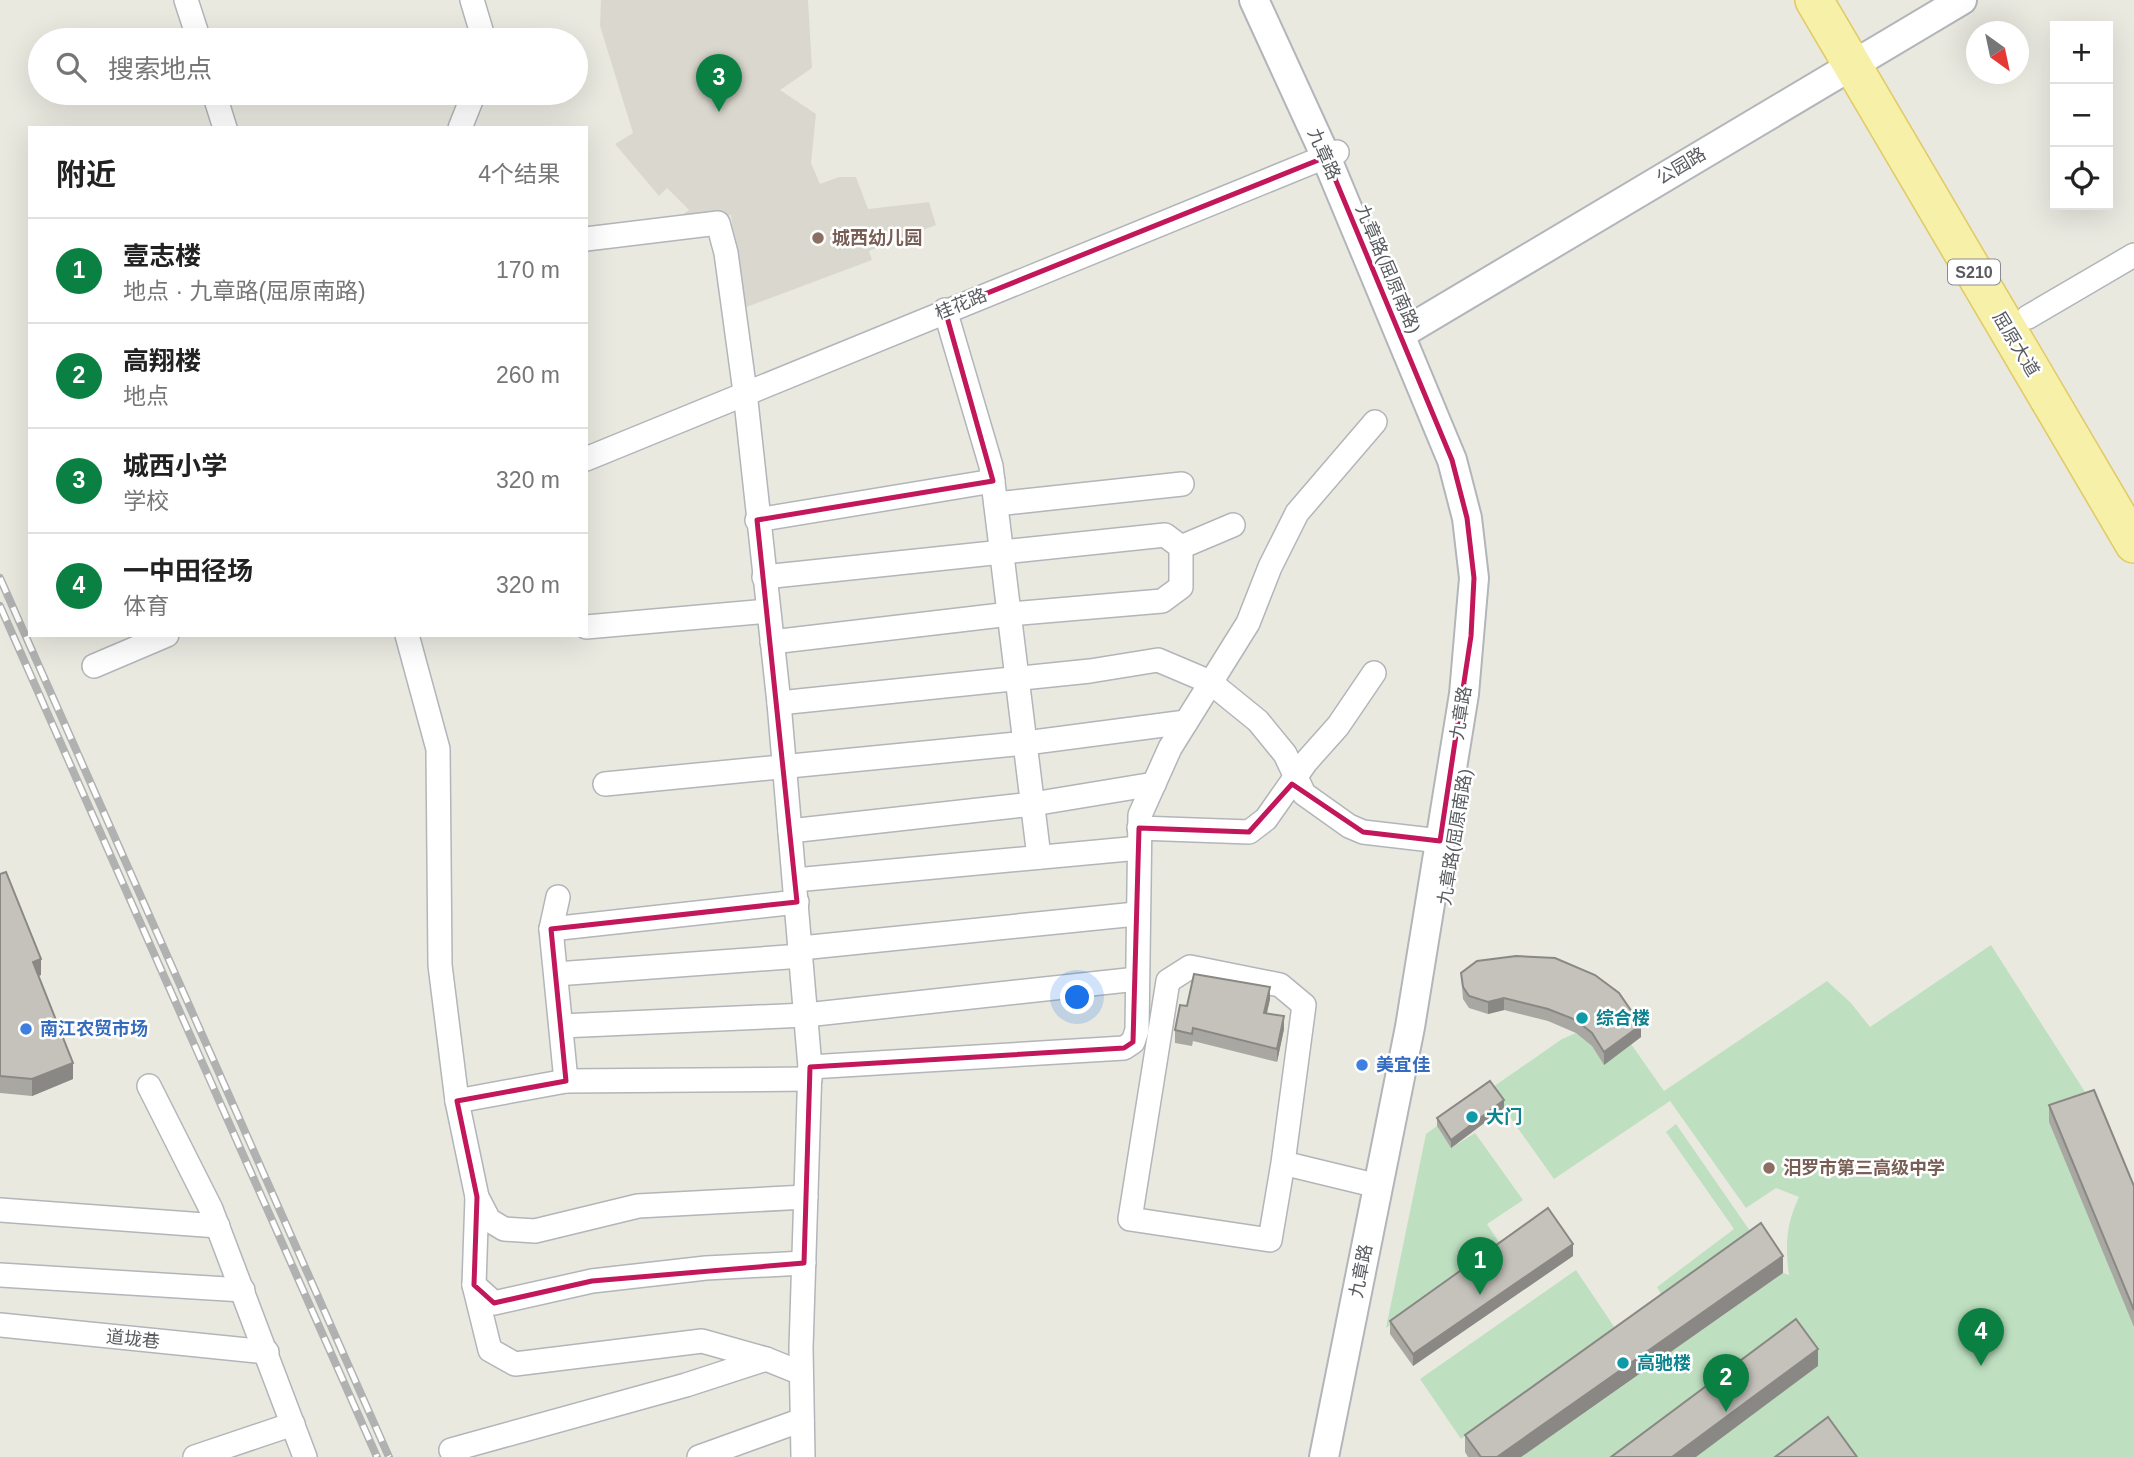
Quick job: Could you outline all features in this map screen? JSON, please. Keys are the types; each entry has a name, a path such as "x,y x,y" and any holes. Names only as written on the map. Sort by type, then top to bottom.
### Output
{"main road":[{"name":"屈原大道","path":"1814,0 1861,59 2028,317 2134,500"},
{"name":"屈原大道","path":"1840,0 1861,59 2134,544"}],"street":[{"path":"187,0 195,28"},
{"path":"472,0 480,28"},
{"name":"九章路","path":"1254,0 1331,155 1407,330 1451,460 1467,518 1474,578 1464,694 1410,1027 1324,1457"},
{"path":"1269,0 1331,155"},
{"name":"公园路","path":"1407,330 1962,0"},
{"path":"218,105 224,126"},
{"path":"461,126 469,105"},
{"name":"桂花路","path":"588,458 945,310 1331,155"},
{"path":"588,239 718,223 726,253 745,393 779,703 810,1073 801,1373 803,1457"},
{"path":"2028,317 2134,255"},
{"path":"945,310 993,481 1039,857"},
{"name":"九章路(屈原南路)","path":"1341,1457 1425,1030 1484,634 1486,571 1480,509 1465,455 1407,330"},
{"path":"457,1101 566,1082 810,1073 1124,1048 1133,1042 1137,1030 1136,914 1140,815 1186,722 1248,623 1270,567 1297,513 1375,422"},
{"path":"757,520 993,481"},
{"path":"996,504 1182,484"},
{"path":"1181,547 1233,525"},
{"path":"764,577 1164,535 1181,547"},
{"path":"772,642 1010,614 1162,601 1181,587 1181,547"},
{"path":"588,627 768,611"},
{"path":"94,666 162,637"},
{"path":"408,637 438,749 440,965 457,1101 477,1197 474,1285 490,1350 515,1364 702,1342 766,1359 801,1373"},
{"path":"779,703 1018,678 1158,660 1210,682 1274,737 1304,794 1356,829 1440,841"},
{"path":"551,929 1039,857 1139,838 1249,832 1266,819 1374,673"},
{"path":"605,784 785,769 1026,743 1186,722"},
{"path":"790,831 1033,804 1154,784"},
{"path":"558,897 551,929 566,1082"},
{"path":"555,974 801,952 1136,914"},
{"path":"1190,967 1280,985 1304,1005 1283,1163 1270,1240 1130,1219 1168,981 1190,967"},
{"path":"561,1026 806,1015 1136,979"},
{"path":"149,1086 218,1226 305,1457"},
{"path":"1283,1163 1378,1186"},
{"path":"477,1197 489,1220 504,1229 535,1231 586,1221 638,1206 806,1197"},
{"path":"0,1210 218,1226"},
{"path":"474,1285 494,1303 592,1281 705,1268 804,1263"},
{"path":"0,1275 243,1290"},
{"name":"道垅巷","path":"0,1325 267,1352"},
{"path":"451,1450 685,1385 766,1359"},
{"path":"699,1457 802,1420"},
{"path":"195,1457 293,1424"}],"highlighted area":[{"path":"1326,157 1452,460 1467,518 1474,578 1471,636 1440,841 1363,832 1292,784 1249,832 1139,828 1133,1042 1124,1048 810,1067 804,1263 592,1281 494,1303 474,1285 477,1197 457,1101 566,1081 551,929 797,902 757,520 993,481 945,310"}],"shaded area":[{"path":"601,0 808,0 812,68 780,90 816,114 811,163 820,184 839,177 856,177 868,209 929,202 936,225 869,251 872,260 741,309 731,215 672,222 689,210 667,188 659,196 615,144 633,133 600,26"}],"green space":[{"name":"汨罗市第三高级中学","path":"1991,945 2094,1106 2134,1203 2134,1457 1521,1457 1783,1273 1789,1275 1788,1235 1791,1216 1799,1197 1776,1188 1746,1208 1670,1101 1554,1179 1490,1089 1562,1039 1576,1033 1631,1044 1664,1091 1827,981 1851,1003 1870,1027"},
{"path":"1676,1124 1750,1231 1663,1297 1657,1287 1734,1229 1666,1132"},
{"path":"1437,1126 1451,1148 1475,1133 1523,1200 1487,1224 1502,1247 1386,1328 1426,1134"},
{"path":"1576,1270 1617,1331 1461,1439 1420,1379"}],"building":[{"name":"南江农贸市场","path":"6,872 41,959 33,962 73,1063 32,1079 0,1076 0,874"},
{"name":"综合楼","path":"1516,956 1555,958 1595,975 1619,993 1641,1025 1604,1052 1592,1033 1576,1020 1548,1009 1504,998 1488,1002 1469,996 1463,987 1461,973 1477,961"},
{"path":"1194,974 1270,987 1264,1013 1284,1016 1277,1049 1193,1028 1192,1034 1175,1030 1180,1005 1187,1006"},
{"name":"大门","path":"1490,1081 1504,1100 1451,1140 1437,1118"},
{"path":"2094,1090 2134,1186 2134,1310 2049,1105"},
{"path":"1548,1208 1573,1244 1413,1354 1390,1321"},
{"name":"高驰楼","path":"1761,1223 1783,1256 1497,1457 1481,1457 1465,1435"},
{"path":"1796,1319 1818,1349 1672,1457 1611,1457"},
{"path":"1828,1417 1857,1457 1775,1457"}],"railway":[{"path":"0,578 389,1457"},
{"path":"0,606 377,1457"}],"place":[{"name":"城西小学","path":"719,112"},
{"name":"城西幼儿园","path":"818,238"},
{"name":"综合楼","path":"1582,1018"},
{"name":"南江农贸市场","path":"26,1029"},
{"name":"美宜佳","path":"1362,1065"},
{"name":"大门","path":"1472,1117"},
{"name":"汨罗市第三高级中学","path":"1769,1168"},
{"name":"壹志楼","path":"1480,1295"},
{"name":"高驰楼","path":"1623,1363"},
{"name":"一中田径场","path":"1981,1366"},
{"name":"高翔楼","path":"1726,1412"}]}
